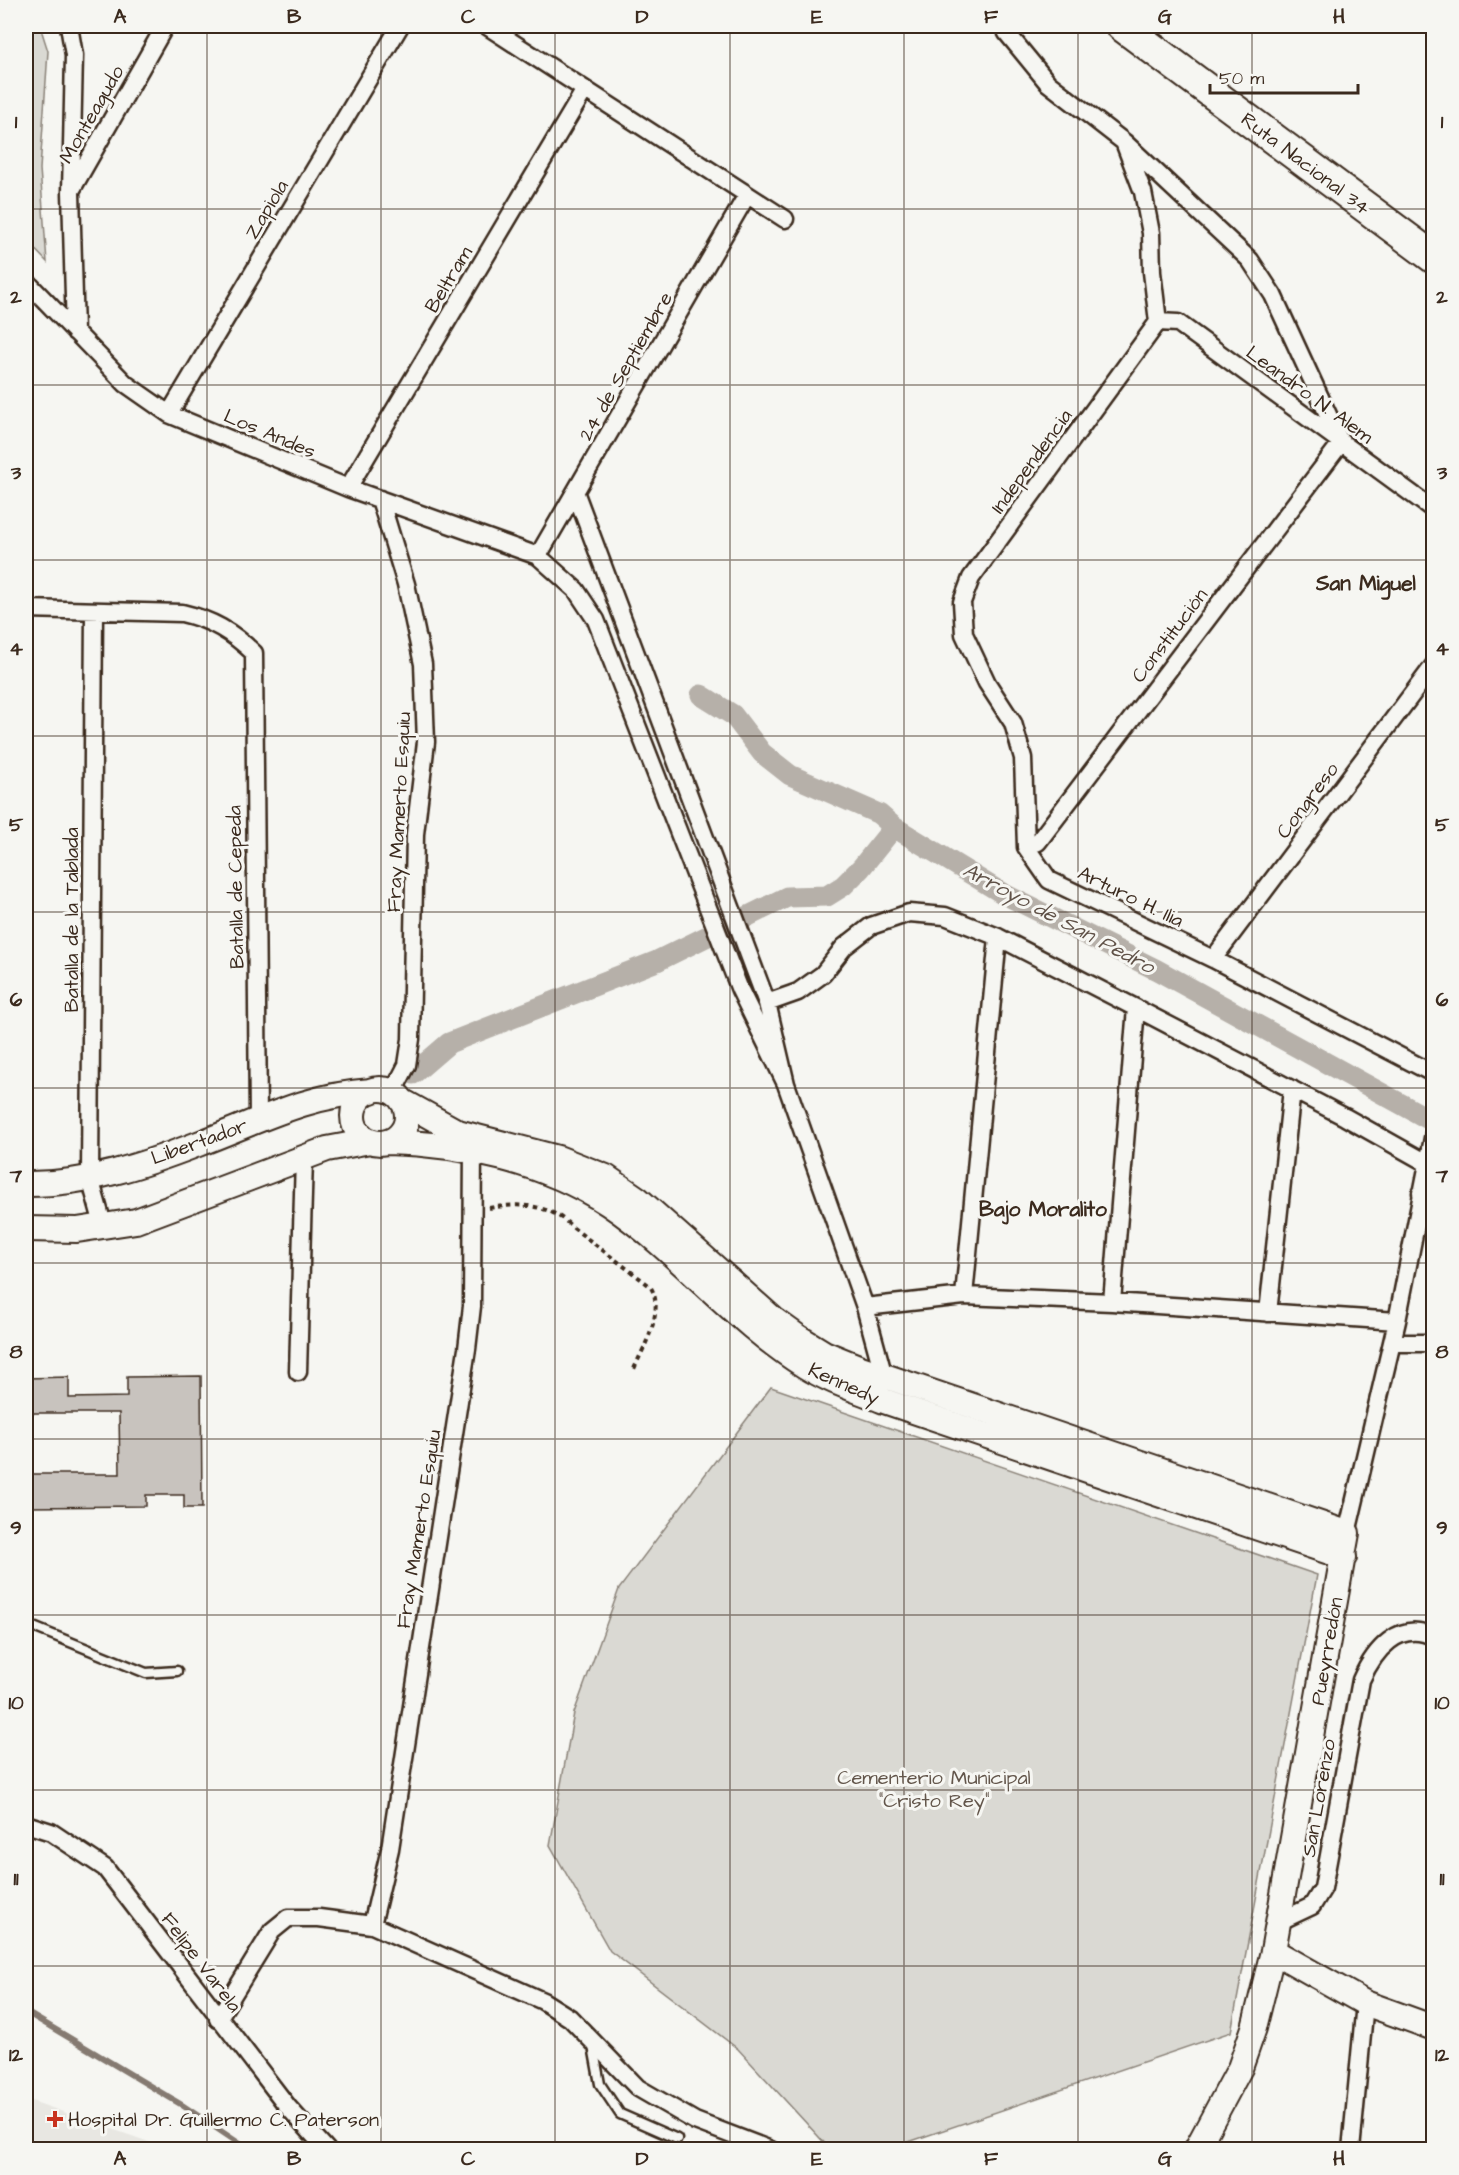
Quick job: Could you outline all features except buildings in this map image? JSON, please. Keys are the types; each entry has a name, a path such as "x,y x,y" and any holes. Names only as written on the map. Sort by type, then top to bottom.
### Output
{"highway":[{"name":"Ruta Nacional 34","path":"1122,26 1434,258"}],"street":[{"path":"69,26 74,55 71,192 75,332"},
{"name":"Monteagudo","path":"71,192 165,26"},
{"name":"Zapiola","path":"169,414 400,26"},
{"path":"486,26 785,219"},
{"path":"1004,26 1006,33 1048,82 1124,142 1250,260 1273,295 1341,443"},
{"name":"Beltram","path":"348,488 584,91"},
{"path":"1124,142 1143,192 1149,223 1158,322"},
{"name":"24 de Septiembre","path":"538,556 576,494 747,195"},
{"name":"Los Andes","path":"26,281 126,384 169,414 348,488 538,556"},
{"name":"Leandro N. Alem","path":"1158,322 1178,323 1434,510"},
{"name":"Independencia","path":"1026,847 1023,758 1013,723 987,683 963,634 962,602 971,578 1158,322"},
{"name":"Constitución","path":"1026,847 1038,842 1341,443"},
{"path":"576,494 759,982 786,1083 865,1307 884,1373 884,1401"},
{"name":"Fray Mamerto Esquiu","path":"380,500 406,584 423,663 426,742 415,834 411,1039 407,1065 389,1095"},
{"path":"538,556 576,590 596,620 740,990 786,1083"},
{"path":"26,609 94,611"},
{"name":"Batalla de Cepeda","path":"94,611 182,613 206,619 236,635 254,653 258,1120"},
{"name":"Batalla de la Tablada","path":"94,611 90,1178 104,1228"},
{"name":"Congreso","path":"1214,959 1434,665"},
{"name":"Arturo H. Ilia","path":"1026,847 1049,880 1214,959 1434,1074"},
{"path":"766,1003 798,992 824,974 844,947 871,926 909,913 945,916 998,937 1292,1089 1431,1166"},
{"path":"963,1296 998,937"},
{"path":"1112,1302 1136,1008"},
{"path":"1268,1313 1292,1089"},
{"path":"26,1229 104,1228 167,1210 304,1158 358,1141 379,1142 396,1138 406,1123 407,1114 389,1095 361,1098 353,1113 357,1130 379,1142"},
{"name":"Libertador","path":"26,1184 90,1178 196,1145 321,1097 389,1095"},
{"name":"Kennedy","path":"389,1095 473,1144 590,1192 631,1222 789,1356 832,1381 884,1401 1345,1545"},
{"name":"Pueyrredón","path":"1196,2150 1240,2068 1254,2028 1273,1951 1276,1923 1345,1545 1397,1321 1421,1193 1431,1166 1432,1138"},
{"name":"Kennedy","path":"379,1142 473,1144 558,1158 606,1177 638,1199 773,1319 825,1353 1345,1545"},
{"name":"Fray Mamerto Esquiu","path":"372,1925 390,1849 467,1349 472,1306 473,1144"},
{"path":"298,1372 304,1158"},
{"path":"1421,1193 1434,1218"},
{"path":"865,1307 963,1296 1112,1302 1397,1321"},
{"path":"1392,1343 1434,1342"},
{"name":"San Lorenzo","path":"1276,1923 1312,1906 1323,1888 1361,1680 1369,1661 1383,1644 1401,1633 1423,1632 1434,1637"},
{"name":"Felipe Varela","path":"26,1824 51,1832 105,1868 218,2019 288,2107 327,2149"},
{"path":"218,2019 272,1931 288,1918 319,1918 372,1925 543,2001 570,2018 638,2088 695,2121 771,2150"},
{"path":"1273,1951 1365,2003 1434,2028"},
{"path":"1350,2150 1365,2003"}],"lane":[{"path":"26,1624 146,1673 177,1671"},
{"path":"592,2043 600,2084 620,2114 677,2139"}],"path":[{"path":"473,1210 519,1203 561,1216 572,1227 638,1274 650,1286 654,1297 654,1323 634,1369"},
{"path":"327,2149 391,2150"}],"shaded area":[{"name":"Hospital Dr. Guillermo C. Paterson","path":"29,2100 169,2149 26,2149"}],"green space":[{"path":"26,26 40,26 48,51 40,169 47,262 26,240"},
{"name":"Cementerio Municipal \"Cristo Rey\"","path":"771,1387 1317,1575 1231,2032 888,2149 830,2149 738,2049 610,1951 550,1845 574,1713 619,1589"}],"waterway":[{"name":"Arroyo de San Pedro","path":"701,695 733,715 762,753 790,775 879,814 894,827 1002,893 1157,970 1434,1122"},
{"path":"413,1074 449,1043 657,961 787,897 827,896 843,886 861,868 894,827"},
{"path":"26,2012 182,2105 249,2150"}],"place":[{"name":"Hospital Dr. Guillermo C. Paterson","path":"55,2119"}],"district":[{"name":"San Miguel","path":"1366,583"},
{"name":"Bajo Moralito","path":"1043,1209"}]}
